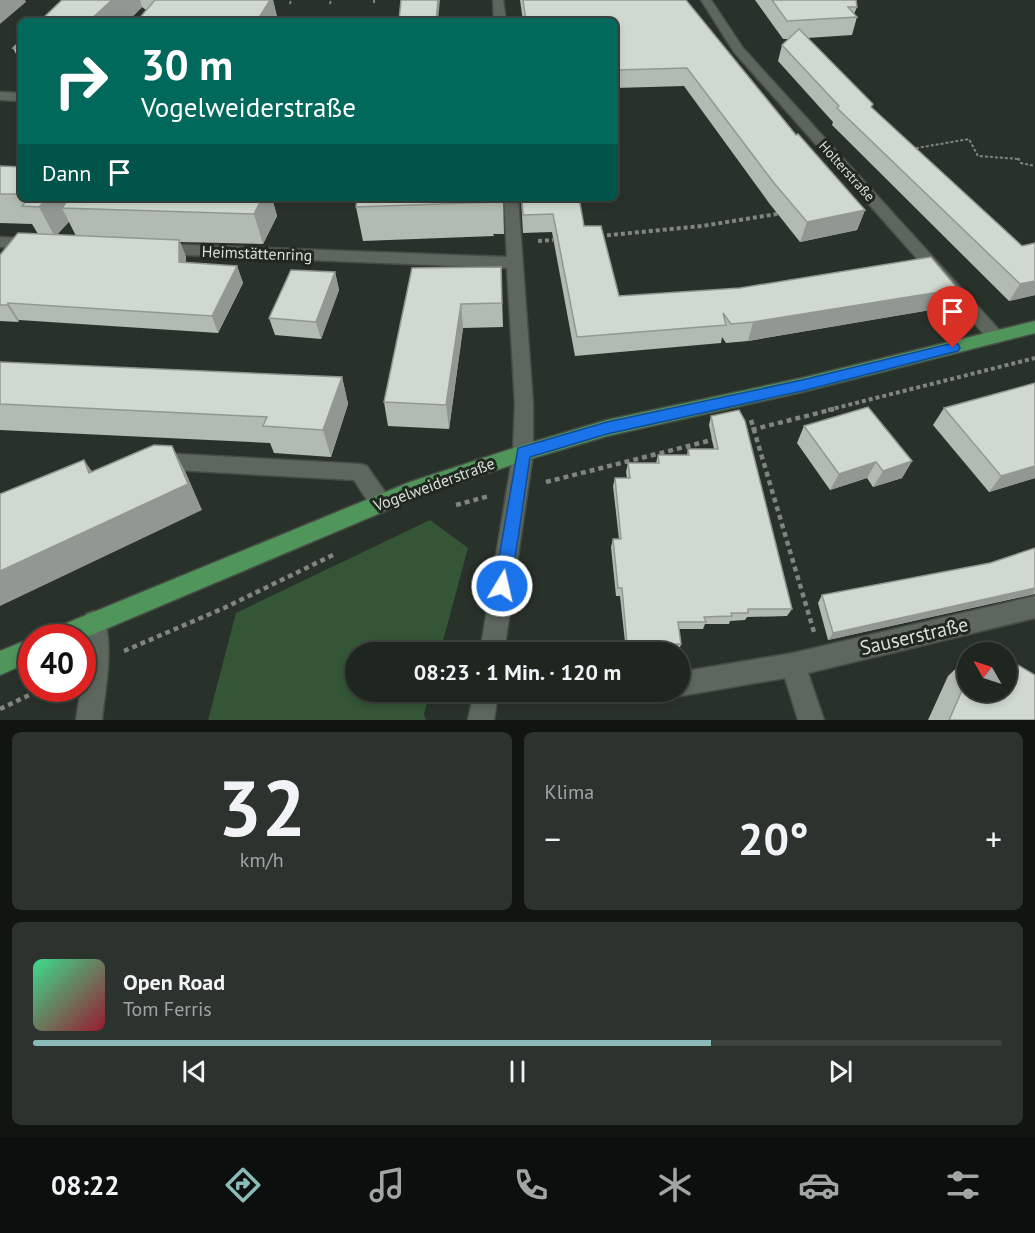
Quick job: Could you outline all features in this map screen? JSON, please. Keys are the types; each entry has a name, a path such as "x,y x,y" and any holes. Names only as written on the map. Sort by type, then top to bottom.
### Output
{"main road":[{"name":"Vogelweiderstraße","path":"90,624 382,502 524,453 607,428 744,398 1035,327"},
{"path":"0,663 18,655"}],"street":[{"path":"498,0 500,18"},
{"name":"Holterstraße","path":"706,0 738,50 996,337"},
{"path":"0,96 18,97"},
{"path":"494,642 524,453 524,404 511,201"},
{"path":"0,242 50,245"},
{"name":"Heimstättenring","path":"143,248 515,264"},
{"path":"140,460 360,472 382,502"},
{"name":"Sauserstraße","path":"690,682 793,665 1035,607"},
{"path":"793,665 811,720"},
{"path":"88,720 91,702"},
{"path":"481,720 484,702"}],"path":[{"path":"290,4 291,0"},
{"path":"908,150 969,139 978,156 1018,158 1021,163 1035,166"},
{"path":"592,236 702,226 793,210"},
{"path":"734,434 1035,358"},
{"path":"744,398 822,658"},
{"path":"454,505 723,437"},
{"path":"96,664 224,608 339,552"},
{"path":"0,709 18,700"}],"green space":[{"path":"430,520 468,548 443,642 345,642 345,702 427,702 424,714 426,720 208,720 236,613"}],"building":[{"path":"62,0 112,0 92,18 43,18"},
{"path":"155,0 270,0 259,18 140,18"},
{"path":"401,0 438,0 436,18 399,18"},
{"path":"523,0 686,0 796,135 798,134 865,210 807,222 774,183 687,68 618,70 618,18 526,18"},
{"path":"772,0 856,0 857,7 848,7 857,17 787,21"},
{"path":"799,29 873,104 871,107 1022,246 1035,243 1035,281 1020,284 837,108 839,106 782,45"},
{"path":"0,166 18,167 18,194 0,194"},
{"path":"26,201 44,201 39,207 22,206"},
{"path":"67,201 260,201 254,214 62,208"},
{"path":"357,201 493,202 356,207"},
{"path":"522,201 580,201 584,226 601,226 619,296 740,288 931,257 958,289 753,322 731,324 723,313 726,325 577,337 553,214 523,215"},
{"path":"18,233 179,240 179,262 237,266 212,316 8,303 0,305 0,255"},
{"path":"501,267 502,303 461,304 446,405 384,402 412,268"},
{"path":"291,270 335,272 316,322 269,318"},
{"path":"0,362 342,377 323,430 263,426 267,417 0,404"},
{"path":"1035,383 1035,466 1001,476 944,408"},
{"path":"868,407 912,461 883,471 876,462 839,474 804,426"},
{"path":"739,410 745,421 792,609 748,609 748,613 731,613 732,616 704,617 706,622 678,622 681,642 627,642 622,588 618,588 613,539 621,539 615,478 630,478 628,463 659,463 658,455 689,455 688,449 718,449 711,416"},
{"path":"154,445 172,446 188,484 0,571 0,494 84,460 89,473"},
{"path":"1035,548 1035,588 833,633 822,595 990,563"},
{"path":"1017,664 1035,675 1035,720 949,720 957,702 1017,702"}],"route":[{"path":"502,586 524,453 607,428 802,386 953,348"}]}
